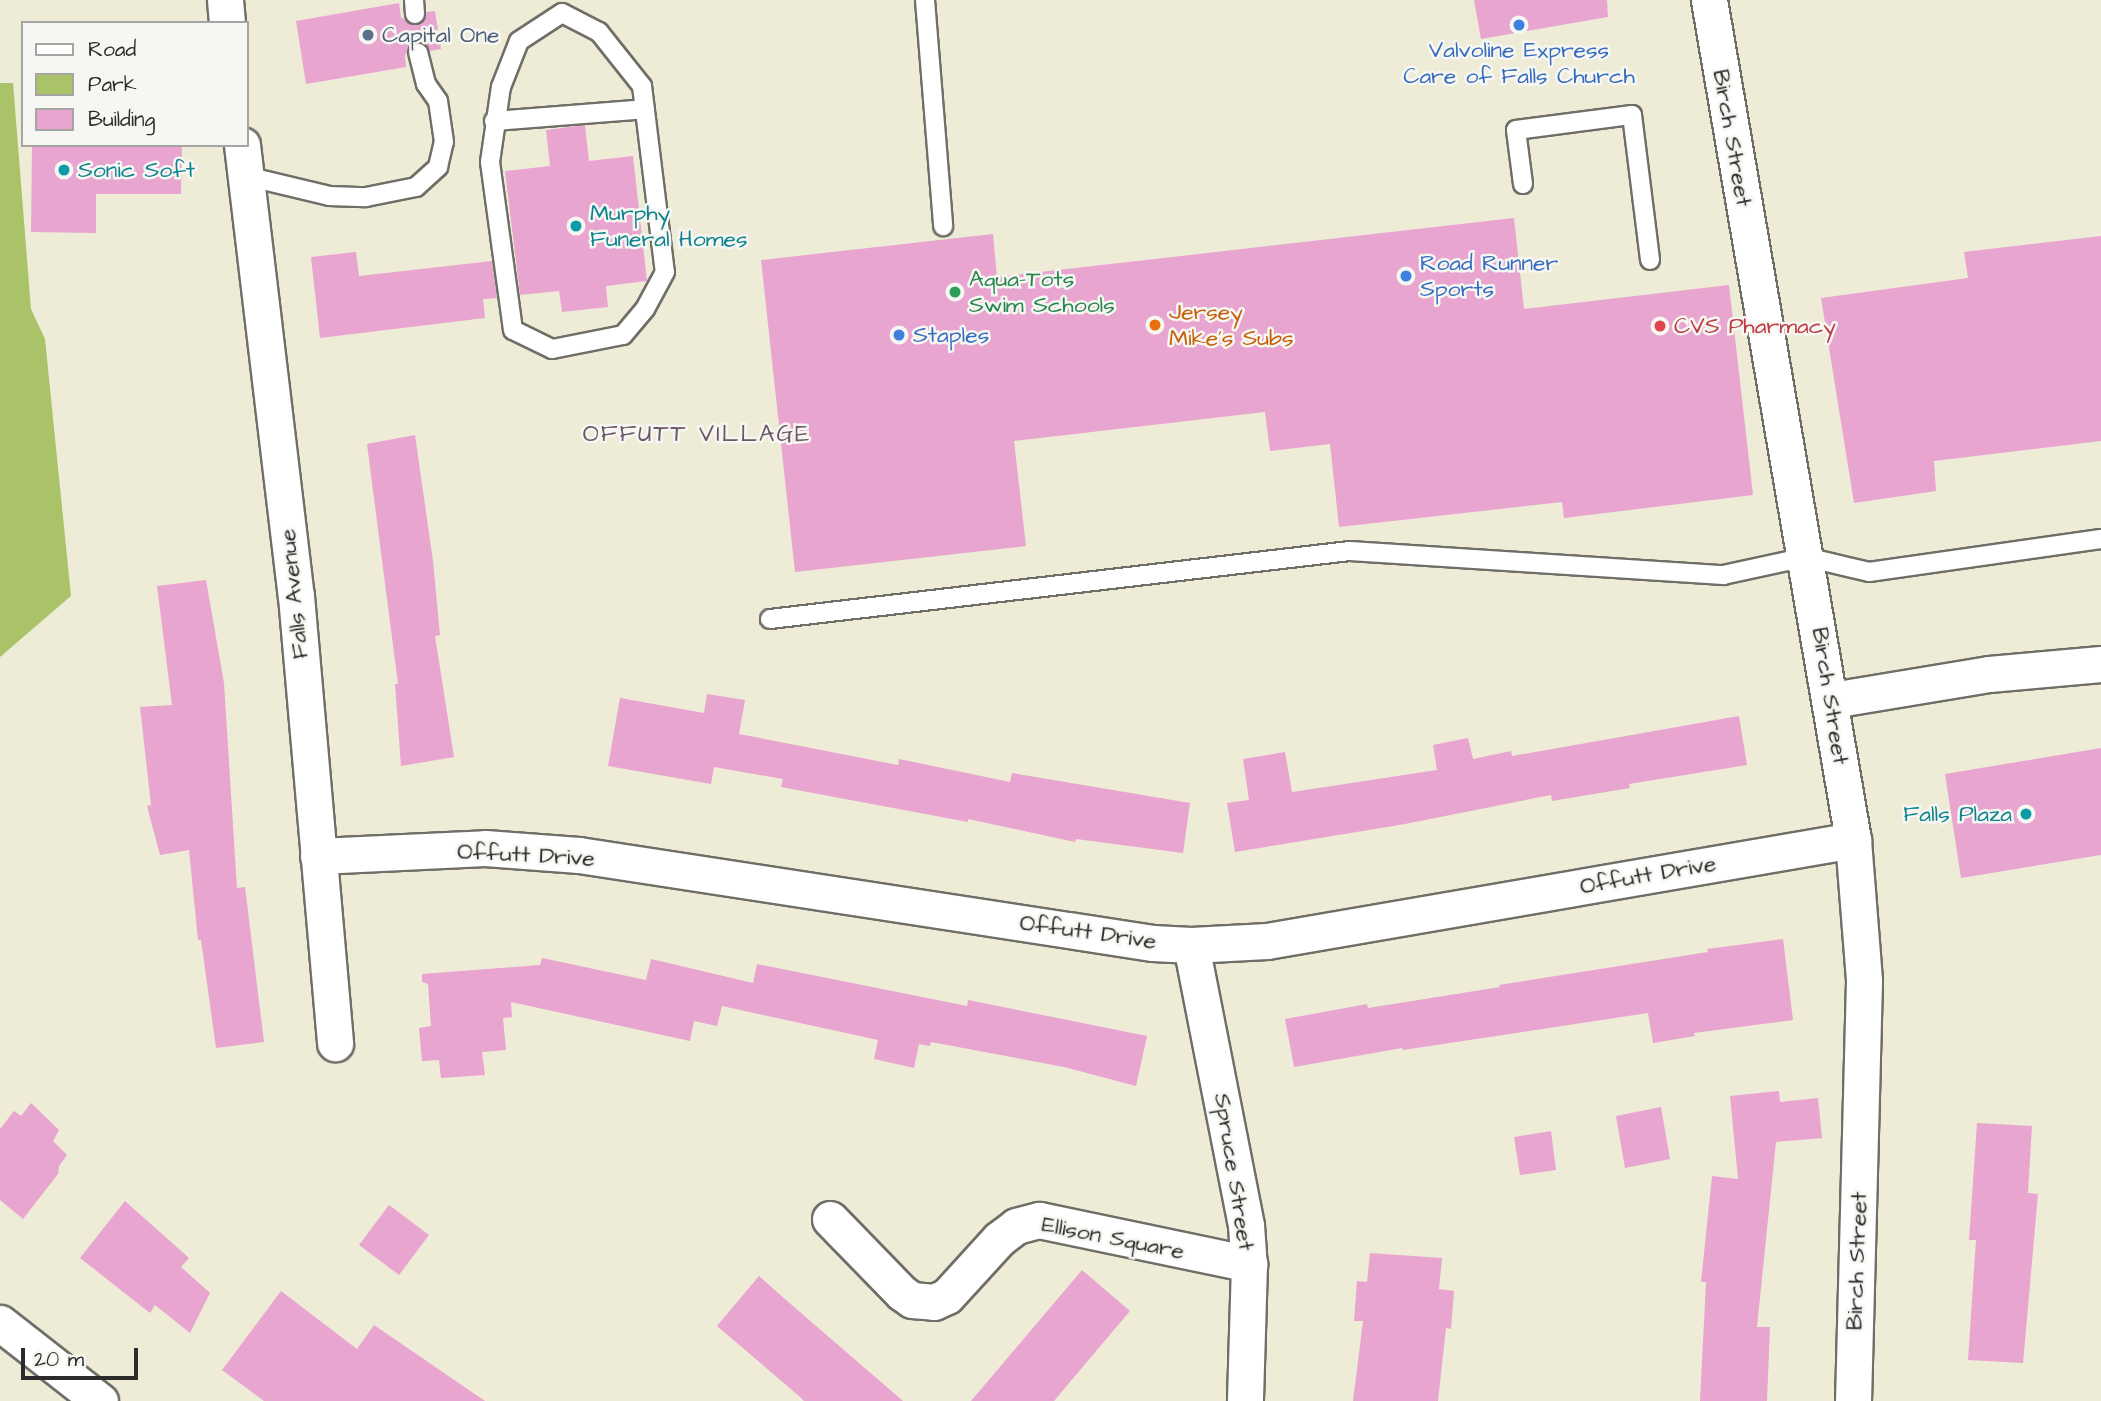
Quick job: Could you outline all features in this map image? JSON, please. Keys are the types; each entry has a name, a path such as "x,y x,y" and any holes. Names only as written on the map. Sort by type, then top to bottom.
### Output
{"street":[{"path":"225,0 227,21"},
{"name":"Birch Street","path":"1709,0 1832,700 1853,840 1864,981 1853,1401"},
{"name":"Falls Avenue","path":"244,161 296,596 334,1043"},
{"path":"1832,700 1989,674 2101,664"},
{"name":"Offutt Drive","path":"318,856 485,848 579,855 1153,943 1191,945 1266,942 1853,840"},
{"name":"Spruce Street","path":"1191,945 1246,1225 1249,1264 1245,1401"},
{"name":"Ellison Square","path":"830,1219 912,1300 934,1301 947,1296 999,1239 1016,1226 1039,1220 1249,1264"},
{"path":"0,1323 100,1401"}],"lane":[{"path":"925,0 943,226"},
{"path":"562,6 599,32 642,86 645,109 665,272 645,309 623,335 552,349 513,330 490,162 501,87 519,41 562,6"},
{"path":"244,161 329,196 366,197 416,187 438,167 444,142 438,101 426,84 418,53"},
{"path":"494,121 645,109"},
{"path":"1523,184 1516,130 1632,115 1650,260"},
{"path":"770,619 1350,551 1723,575 1807,557 1868,572 2101,539"}],"green space":[{"path":"0,83 13,83 31,309 45,339 71,596 0,657"}],"building":[{"name":"Valvoline Express Care of Falls Church","path":"1474,0 1607,0 1608,17 1481,39"},
{"name":"Capital One","path":"399,3 401,17 411,24 421,24 426,12 435,11 441,49 429,51 426,45 416,42 405,55 406,67 306,84 296,21"},
{"name":"Murphy Funeral Homes","path":"585,125 589,161 633,156 647,281 606,286 608,307 562,312 559,291 520,295 505,171 550,166 546,130"},
{"path":"32,147 182,147 181,194 96,194 96,233 31,232"},
{"path":"1514,218 1524,309 1729,285 1753,495 1564,518 1562,502 1339,527 1330,444 1270,451 1265,412 1014,441 1026,546 795,572 761,260 993,234 997,277"},
{"path":"2101,236 2101,441 1934,461 1936,491 1854,503 1821,298 1968,278 1964,252"},
{"path":"356,252 359,276 492,261 497,298 483,299 485,318 320,338 311,257"},
{"path":"415,435 433,561 440,635 435,636 454,757 401,766 395,684 398,684 367,444"},
{"path":"206,580 224,683 237,888 245,887 264,1042 216,1048 201,940 198,940 189,850 160,855 147,806 151,805 140,707 172,705 157,586"},
{"path":"707,694 745,700 739,734 898,765 899,759 1010,782 1012,773 1190,803 1183,853 1076,839 1075,842 968,819 968,822 781,787 783,779 714,767 711,784 608,766 620,698 704,713"},
{"path":"1739,716 1747,765 1629,784 1630,788 1552,801 1551,795 1405,824 1235,852 1227,803 1249,800 1243,759 1285,752 1292,792 1437,770 1433,745 1468,738 1473,759 1511,751 1512,756"},
{"name":"Falls Plaza","path":"2101,748 2101,855 1961,878 1945,774"},
{"path":"1783,939 1793,1020 1694,1033 1695,1036 1653,1043 1648,1013 1403,1050 1402,1048 1294,1067 1285,1019 1367,1004 1368,1008 1500,987 1499,985 1708,952 1707,949"},
{"path":"542,958 646,980 651,959 753,983 757,964 967,1006 968,1000 1147,1036 1136,1086 1064,1067 931,1042 930,1046 919,1044 914,1068 874,1059 878,1040 722,1006 717,1026 694,1021 690,1041 511,1002 512,1017 503,1018 506,1050 482,1052 485,1075 441,1078 439,1060 422,1061 419,1028 431,1026 428,984 422,982 422,974 540,965"},
{"path":"1779,1091 1780,1102 1818,1098 1822,1138 1776,1142 1757,1327 1770,1327 1767,1401 1700,1401 1706,1282 1701,1282 1712,1176 1738,1179 1730,1096"},
{"path":"31,1103 59,1130 53,1141 67,1155 59,1166 58,1174 23,1219 0,1200 0,1129 14,1111 21,1116"},
{"path":"1661,1107 1670,1159 1625,1168 1616,1116"},
{"path":"1977,1123 2032,1126 2028,1193 2038,1194 2023,1363 1968,1360 1976,1240 1969,1240"},
{"path":"1551,1131 1556,1170 1520,1175 1514,1137"},
{"path":"125,1201 189,1258 181,1267 210,1293 190,1333 155,1305 150,1313 80,1258"},
{"path":"389,1205 429,1235 399,1275 359,1245"},
{"path":"1370,1253 1442,1258 1439,1289 1454,1291 1451,1329 1446,1328 1438,1401 1353,1401 1363,1321 1354,1321 1357,1281 1367,1282"},
{"path":"1082,1270 1130,1311 1054,1401 971,1401"},
{"path":"759,1276 903,1401 804,1401 717,1326"},
{"path":"281,1291 357,1349 374,1325 485,1401 264,1401 222,1370"}],"place":[{"name":"Valvoline Express Care of Falls Church","path":"1519,25"},
{"name":"Capital One","path":"368,35"},
{"name":"Sonic Soft","path":"64,170"},
{"name":"Murphy Funeral Homes","path":"576,226"},
{"name":"Road Runner Sports","path":"1406,276"},
{"name":"Aqua-Tots Swim Schools","path":"955,292"},
{"name":"Jersey Mike's Subs","path":"1155,325"},
{"name":"CVS Pharmacy","path":"1660,326"},
{"name":"Staples","path":"899,335"},
{"name":"Falls Plaza","path":"2026,814"}],"district":[{"name":"OFFUTT VILLAGE","path":"697,435"}]}
